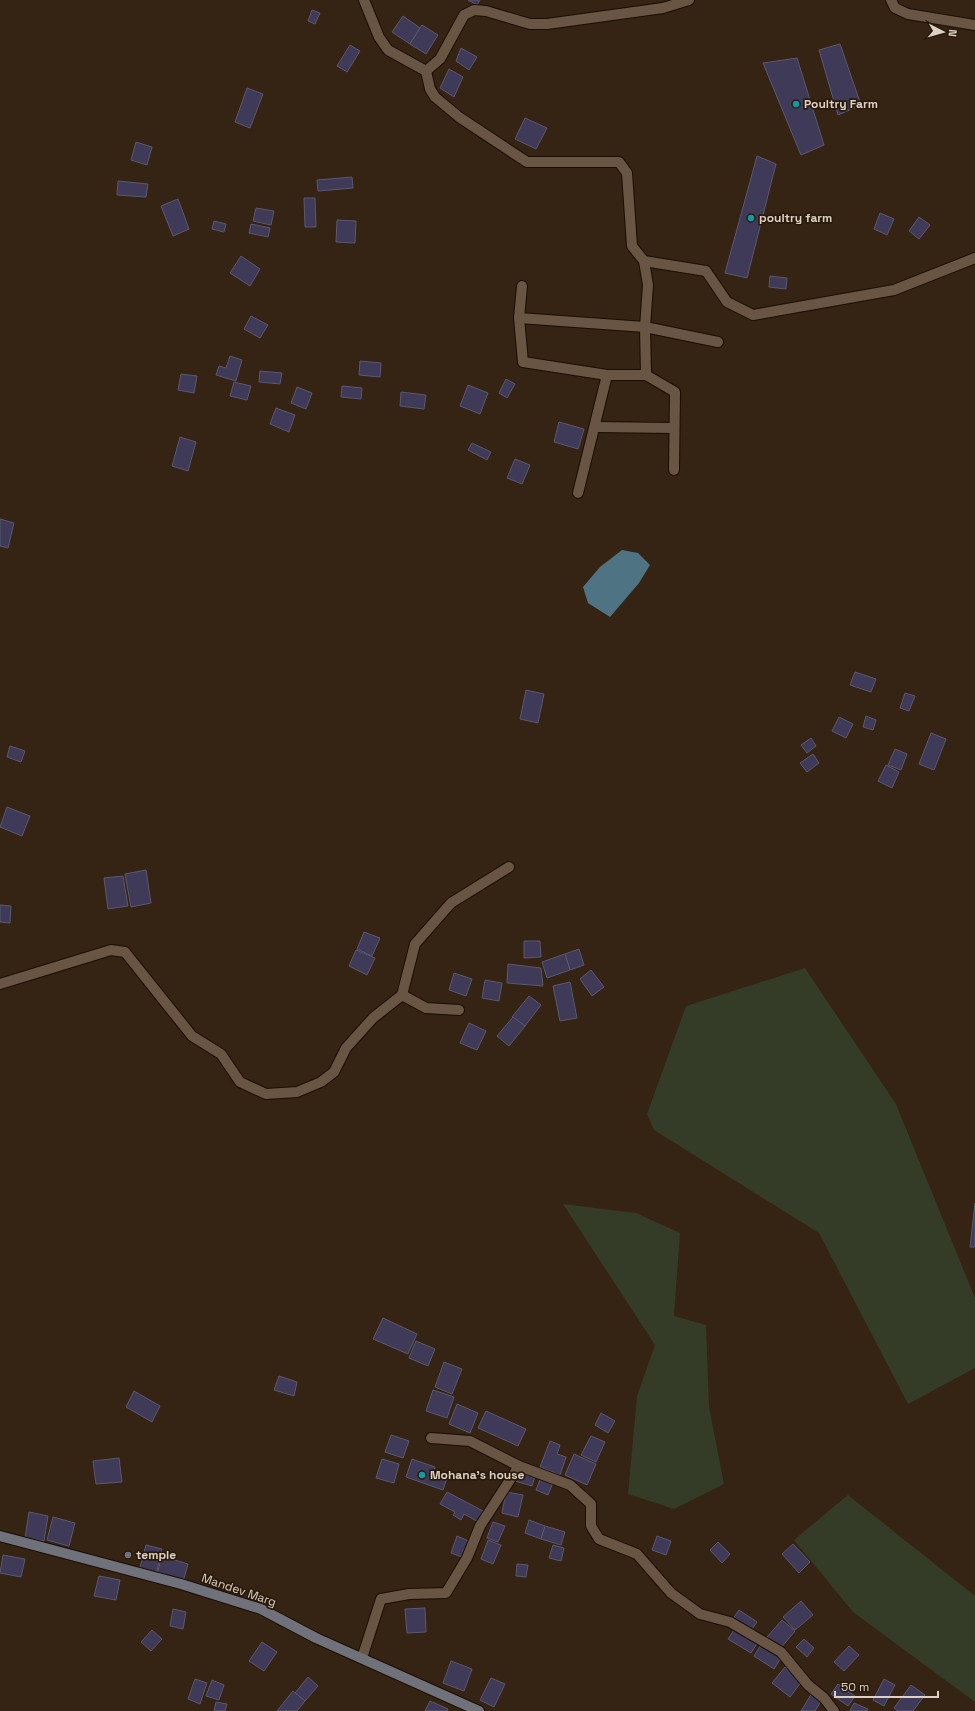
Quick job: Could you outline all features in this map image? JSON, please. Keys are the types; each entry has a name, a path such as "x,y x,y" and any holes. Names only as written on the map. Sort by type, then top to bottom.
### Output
{"main road":[{"name":"Mandev Marg","path":"0,1536 181,1584 261,1609 316,1638 479,1711"}],"street":[{"path":"364,0 379,37 388,50 426,71 430,89 434,96 459,117 527,162 619,162 627,173 632,246 644,261 648,285 645,327 646,375"},
{"path":"426,71 440,59 464,14 474,10 486,11 530,24 547,24 662,8 689,0"},
{"path":"891,0 895,8 908,14 975,25"},
{"path":"644,261 706,271 727,302 753,315 894,290 975,258"},
{"path":"522,286 519,318 523,362 607,375 646,375 674,392 674,470"},
{"path":"519,318 645,327 718,342"},
{"path":"578,493 607,375"},
{"path":"595,427 674,428"},
{"path":"0,984 111,950 125,952 192,1036 221,1054 240,1082 266,1094 297,1092 325,1079 334,1072 346,1048 373,1018 402,995 415,944 451,903 509,867"},
{"path":"402,995 426,1008 459,1010"},
{"path":"431,1438 470,1441 519,1466 570,1485 591,1504 591,1526 599,1539 638,1554 672,1593 700,1614 730,1622 781,1652 808,1685 824,1698 834,1711"},
{"path":"362,1658 381,1599 409,1594 446,1593 467,1558 480,1526 519,1466"}],"green space":[{"path":"805,968 896,1104 975,1298 975,1368 908,1404 819,1233 654,1130 647,1114 686,1006"},
{"path":"563,1204 636,1213 680,1233 674,1316 706,1325 709,1407 724,1484 674,1509 628,1494 637,1396 655,1345"},
{"path":"848,1495 975,1596 975,1702 853,1612 794,1540"}],"water":[{"path":"622,550 638,553 650,565 639,583 610,617 588,603 583,587 600,567"}],"building":[{"path":"468,0 480,0 477,5"},
{"path":"312,10 320,13 315,24 308,21"},
{"path":"403,16 420,28 410,44 392,32"},
{"path":"422,25 438,35 426,54 410,44"},
{"name":"Poultry Farm","path":"840,44 861,105 838,115 819,50"},
{"path":"350,45 360,51 347,72 337,66"},
{"path":"461,48 477,57 469,70 456,61"},
{"name":"Poultry Farm","path":"797,58 824,145 801,155 763,63"},
{"path":"449,69 463,77 454,97 440,88"},
{"path":"247,88 263,94 250,128 235,122"},
{"path":"525,118 547,128 536,149 515,139"},
{"path":"136,142 152,147 147,165 131,160"},
{"name":"poultry farm","path":"757,156 776,164 747,278 725,273"},
{"path":"352,177 353,188 318,191 317,180"},
{"path":"118,181 148,184 146,197 117,195"},
{"path":"304,198 315,198 316,227 305,227"},
{"path":"178,199 189,229 173,236 161,206"},
{"path":"256,208 274,211 271,225 253,221"},
{"path":"880,213 894,219 887,235 874,229"},
{"path":"919,217 930,225 919,239 909,231"},
{"path":"337,220 356,221 355,243 336,242"},
{"path":"214,221 226,224 224,232 212,229"},
{"path":"251,224 270,228 268,237 249,233"},
{"path":"241,256 260,269 250,286 230,273"},
{"path":"770,276 787,278 786,289 769,287"},
{"path":"251,316 268,325 260,338 244,329"},
{"path":"230,356 242,360 236,381 216,375 219,366 226,368"},
{"path":"360,361 381,363 380,377 359,375"},
{"path":"260,371 282,373 280,384 259,382"},
{"path":"181,374 197,376 194,393 178,390"},
{"path":"506,379 515,384 507,398 499,393"},
{"path":"234,382 251,386 247,400 230,396"},
{"path":"468,385 488,393 480,414 460,406"},
{"path":"342,386 362,388 361,399 341,397"},
{"path":"297,387 312,393 306,409 291,403"},
{"path":"401,392 426,395 424,409 400,406"},
{"path":"276,408 295,415 289,432 270,424"},
{"path":"559,422 584,429 578,449 554,442"},
{"path":"180,437 196,442 188,471 172,466"},
{"path":"472,443 491,452 487,460 468,450"},
{"path":"515,459 530,465 522,484 507,478"},
{"path":"0,519 14,523 8,548 0,546"},
{"path":"855,672 876,679 871,692 850,685"},
{"path":"526,690 544,694 538,723 520,719"},
{"path":"905,693 915,696 909,711 900,708"},
{"path":"866,716 876,720 873,730 863,727"},
{"path":"839,717 853,724 846,738 832,731"},
{"path":"931,733 946,739 934,770 919,764"},
{"path":"811,738 816,746 807,753 801,745"},
{"path":"10,746 25,751 21,762 7,757"},
{"path":"895,749 907,754 901,770 888,765"},
{"path":"813,754 819,763 807,772 800,763"},
{"path":"886,765 899,772 892,788 878,781"},
{"path":"7,807 30,816 22,836 0,827"},
{"path":"146,870 151,903 131,907 125,874"},
{"path":"123,876 128,906 108,909 104,878"},
{"path":"0,905 11,906 10,923 0,922"},
{"path":"364,932 380,938 372,956 357,949"},
{"path":"524,941 540,941 541,957 524,958"},
{"path":"579,949 584,965 570,970 565,954"},
{"path":"356,950 375,958 367,975 349,966"},
{"path":"565,954 570,970 547,978 542,962"},
{"path":"508,964 541,968 543,986 507,983"},
{"path":"591,970 604,987 592,996 580,979"},
{"path":"454,973 472,979 466,996 449,990"},
{"path":"485,980 502,983 499,1001 482,998"},
{"path":"570,982 577,1018 560,1021 553,986"},
{"path":"529,996 541,1005 525,1026 512,1017"},
{"path":"513,1017 525,1026 509,1046 497,1036"},
{"path":"469,1023 486,1031 477,1050 460,1043"},
{"path":"975,1203 975,1247 970,1247"},
{"path":"383,1318 417,1334 408,1354 373,1339"},
{"path":"416,1341 435,1349 428,1366 409,1358"},
{"path":"444,1362 462,1369 452,1394 435,1387"},
{"path":"279,1376 297,1382 294,1396 274,1390"},
{"path":"433,1390 454,1397 447,1418 426,1411"},
{"path":"134,1391 160,1406 152,1422 126,1407"},
{"path":"457,1404 478,1413 470,1433 449,1424"},
{"path":"486,1411 526,1429 518,1446 478,1428"},
{"path":"601,1413 615,1421 608,1433 595,1425"},
{"path":"391,1435 409,1441 403,1458 385,1452"},
{"path":"591,1436 605,1442 596,1462 581,1455"},
{"path":"550,1441 560,1445 557,1454 566,1457 560,1475 540,1467"},
{"path":"574,1454 596,1464 587,1485 565,1475"},
{"path":"119,1458 122,1482 96,1484 93,1461"},
{"path":"382,1459 399,1464 394,1483 376,1478"},
{"name":"Mohana's house","path":"412,1459 435,1467 433,1473 447,1478 443,1490 406,1477"},
{"path":"519,1468 536,1473 532,1486 515,1481"},
{"path":"542,1475 554,1480 548,1495 536,1490"},
{"path":"447,1492 485,1512 480,1523 464,1514 461,1520 453,1515 455,1512 440,1504"},
{"path":"506,1492 523,1495 518,1517 502,1513"},
{"path":"29,1512 48,1516 44,1541 25,1538"},
{"path":"53,1517 75,1523 69,1546 47,1540"},
{"path":"529,1520 545,1526 541,1539 525,1533"},
{"path":"493,1522 505,1526 498,1542 487,1538"},
{"path":"545,1526 565,1532 561,1545 541,1539"},
{"path":"457,1536 471,1542 465,1558 451,1553"},
{"path":"657,1536 671,1541 666,1555 652,1550"},
{"path":"488,1540 501,1545 493,1564 481,1559"},
{"path":"718,1542 730,1554 722,1563 710,1550"},
{"path":"793,1544 810,1562 799,1573 782,1554"},
{"path":"146,1545 162,1549 156,1575 139,1571"},
{"path":"553,1545 564,1548 561,1561 549,1558"},
{"path":"3,1555 25,1559 21,1577 0,1573"},
{"path":"162,1556 188,1564 183,1582 157,1574"},
{"path":"517,1564 528,1565 526,1577 516,1576"},
{"path":"99,1576 120,1580 116,1600 94,1596"},
{"path":"801,1601 813,1615 795,1630 783,1617"},
{"path":"425,1608 426,1632 407,1633 405,1609"},
{"path":"173,1609 186,1612 183,1629 170,1626"},
{"path":"739,1610 757,1622 750,1632 732,1620"},
{"path":"782,1620 795,1631 780,1649 767,1637"},
{"path":"736,1627 758,1642 751,1653 728,1639"},
{"path":"152,1630 162,1639 151,1651 141,1642"},
{"path":"804,1639 814,1648 807,1657 796,1647"},
{"path":"262,1642 277,1652 264,1671 249,1661"},
{"path":"762,1643 782,1656 774,1669 754,1656"},
{"path":"849,1646 859,1655 844,1671 834,1662"},
{"path":"451,1661 472,1669 464,1691 443,1683"},
{"path":"785,1667 802,1681 790,1697 772,1683"},
{"path":"308,1677 318,1686 305,1701 295,1693"},
{"path":"491,1678 505,1684 494,1707 480,1700"},
{"path":"195,1679 207,1683 200,1704 188,1699"},
{"path":"884,1679 895,1685 884,1706 873,1700"},
{"path":"212,1680 224,1685 219,1700 206,1696"},
{"path":"838,1684 855,1696 848,1706 831,1694"},
{"path":"911,1685 925,1695 913,1711 898,1711 894,1708"},
{"path":"293,1691 305,1701 297,1711 277,1711"},
{"path":"812,1693 822,1700 815,1711 801,1711"},
{"path":"430,1701 448,1709 447,1711 425,1711"},
{"path":"216,1702 227,1704 225,1711 214,1711"},
{"path":"854,1703 868,1709 867,1711 850,1711"}],"place":[{"name":"Poultry Farm","path":"796,104"},
{"name":"poultry farm","path":"751,218"},
{"name":"Mohana's house","path":"422,1475"},
{"name":"temple","path":"128,1555"}]}
